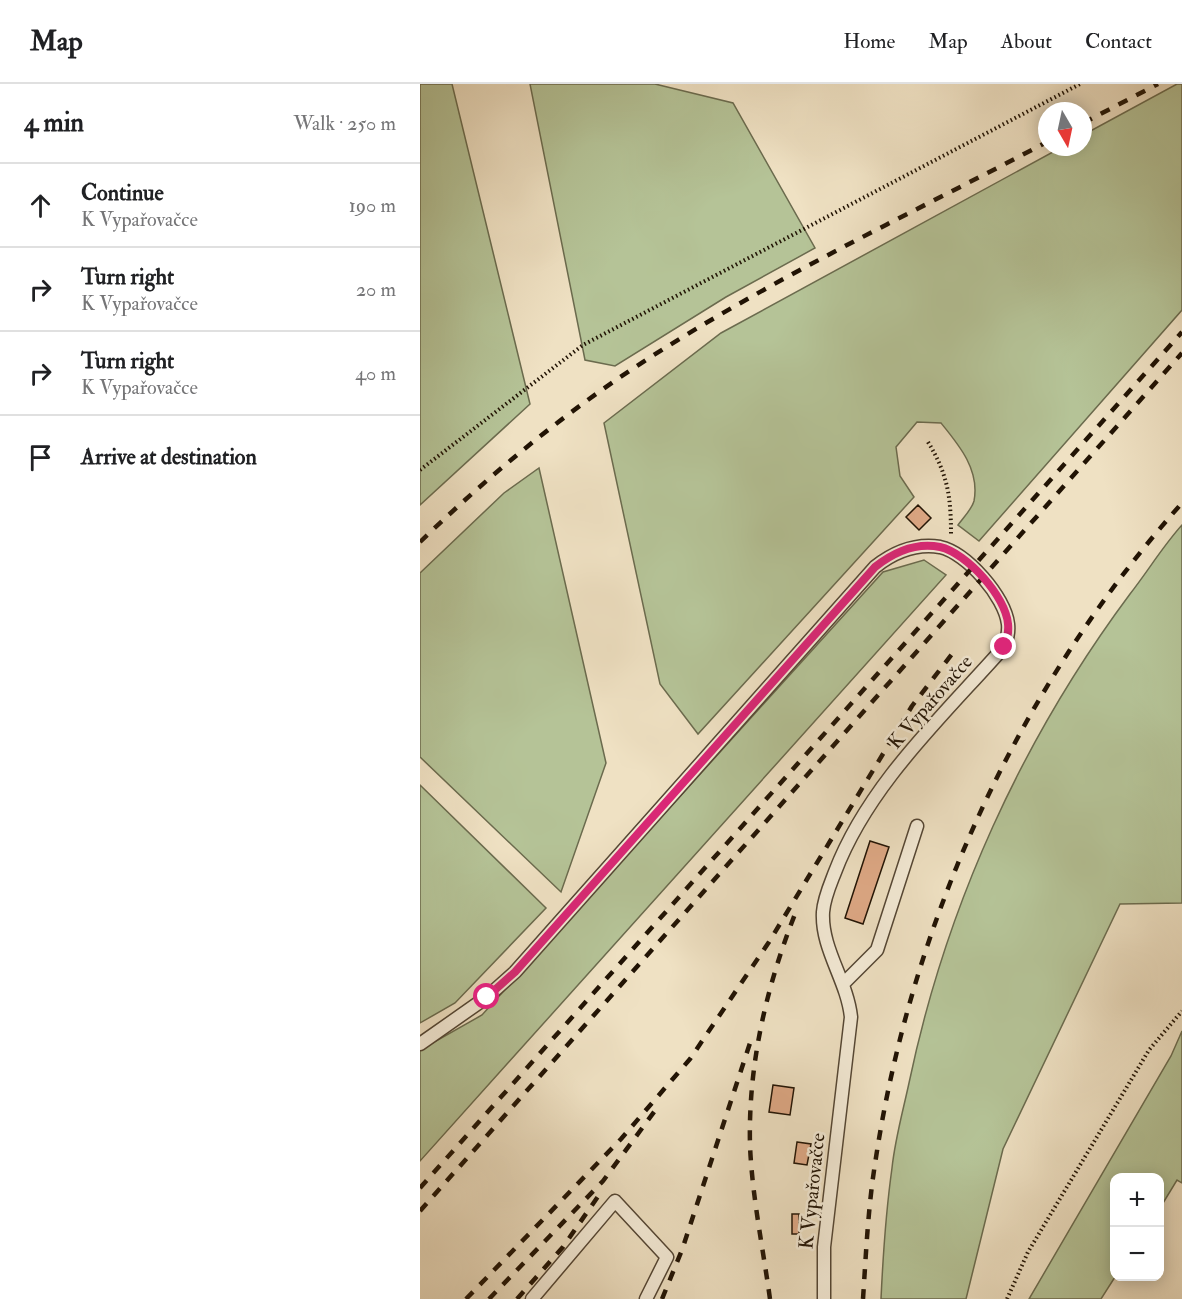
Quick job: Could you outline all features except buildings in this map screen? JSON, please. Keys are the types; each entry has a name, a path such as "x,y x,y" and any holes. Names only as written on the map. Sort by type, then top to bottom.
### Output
{"lane":[{"path":"420,1044 479,1003 515,972 875,567 889,556 913,548 927,546 951,551"},
{"name":"K Vypařovačce","path":"824,1299 824,1247 851,1017 844,983 828,945 823,911 826,896 840,859 876,797 906,758 1004,647 1008,636 1007,617 1000,600 982,578 951,551"},
{"path":"844,983 878,950 917,826"},
{"path":"532,1299 615,1201 667,1257 646,1299"}],"path":[{"path":"420,470 583,345 1080,84"},
{"path":"928,442 941,465 949,486 951,551"},
{"path":"1008,1299 1028,1252 1149,1050 1182,1011"}],"green space":[{"path":"420,84 452,84 530,404 420,505"},
{"path":"530,84 655,84 733,103 815,248 726,297 615,366 585,360"},
{"path":"1177,84 1182,84 1182,310 979,541 958,525 974,501 974,479 971,468 955,440 941,423 917,422 896,447 900,476 914,497 698,734 660,684 604,423 721,333 1046,156 1092,156 1092,130"},
{"path":"539,468 606,763 561,892 420,757 420,573 504,493"},
{"path":"1182,525 1182,903 1120,904 1003,1149 966,1299 881,1299 886,1217 897,1136 925,1017 944,952 967,889 993,826 1022,766 1055,707 1091,649"},
{"path":"924,560 946,575 420,1161 420,1050 482,1015 883,572"},
{"path":"420,785 546,908 455,1003 420,1023"},
{"path":"1182,1031 1182,1183 1177,1180 1164,1201 1164,1173 1110,1173 1110,1281 1112,1281 1101,1299 1029,1299 1171,1056"}],"railway":[{"path":"1092,118 1158,84"},
{"path":"420,542 537,438 587,400 665,348 772,285 1038,147"},
{"path":"420,1188 1182,332"},
{"path":"420,1211 1182,353"},
{"path":"863,1299 875,1164 892,1073 915,984 945,896 981,811 1023,728 1070,649 1123,574 1182,503"},
{"path":"466,1299 621,1139 690,1059 769,942 912,706 952,654"},
{"path":"770,1299 751,1164 752,1084 768,995 797,909"},
{"path":"662,1299 682,1250 752,1037"},
{"path":"489,1299 603,1181 657,1108"},
{"path":"517,1299 563,1247 599,1195"}],"route":[{"path":"487,997 515,972 875,567 889,556 927,546 940,547 960,556 982,578 1005,609 1009,626 1004,647"}]}
